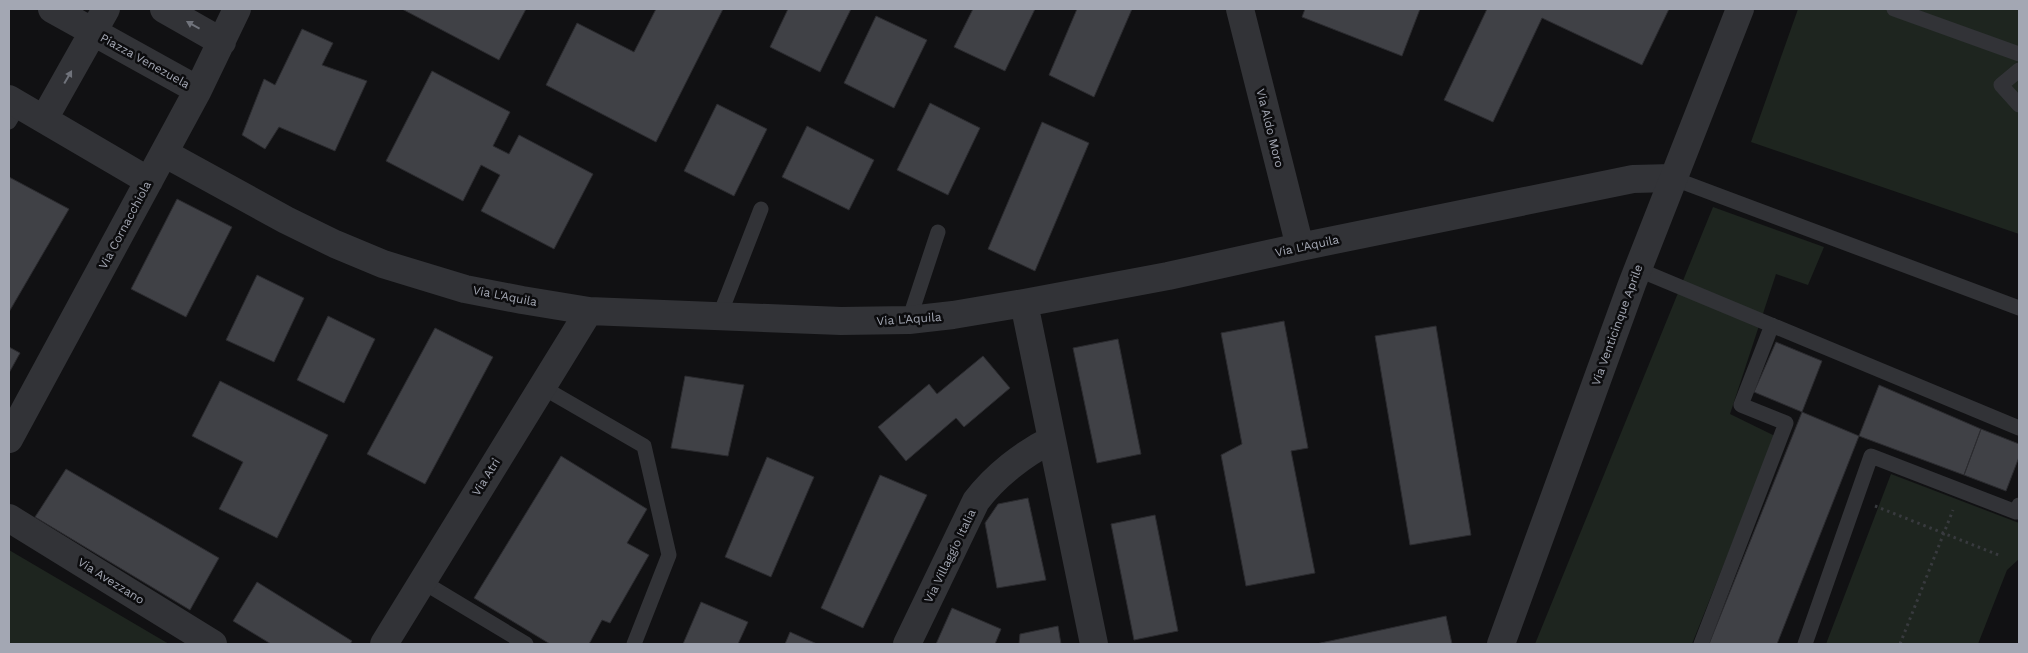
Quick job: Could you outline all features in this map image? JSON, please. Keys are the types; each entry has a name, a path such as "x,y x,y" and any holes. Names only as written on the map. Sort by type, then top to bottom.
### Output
{"street":[{"name":"Piazza Venezuela","path":"52,9 198,90"},
{"name":"Piazza Venezuela","path":"44,119 106,9"},
{"path":"164,9 222,42"},
{"name":"Via Cornacchiola","path":"9,439 198,90 237,9"},
{"name":"Via Aldo Moro","path":"1240,9 1300,247"},
{"name":"Via Venticinque Aprile","path":"1501,644 1637,269 1740,9"},
{"path":"12,108 44,119 149,181"},
{"name":"Via L'Aquila","path":"164,153 286,220 383,264 465,289 589,311 867,322 953,316 1168,276 1633,179 1672,178"},
{"path":"1024,303 1094,644"},
{"name":"Via Atri","path":"384,644 589,311"},
{"name":"Via Villaggio Italia","path":"907,644 976,502 987,488 1021,457 1051,440"},
{"name":"Via Avezzano","path":"9,518 213,644"}],"lane":[{"path":"1894,9 2019,54"},
{"path":"2019,70 2001,85 2019,105"},
{"path":"1672,178 2019,308"},
{"path":"719,317 761,209"},
{"path":"909,320 938,232"},
{"path":"1637,269 2019,428"},
{"path":"1700,644 1786,423 1742,405 1772,325"},
{"path":"542,387 644,446 669,555 634,644"},
{"path":"1805,644 1871,456 2016,512 2019,504"},
{"path":"422,582 526,644"}],"path":[{"path":"1900,644 1960,491"},
{"path":"1856,498 2001,556"}],"shaded area":[{"path":"1798,9 2019,9 2019,234 1751,142"},
{"path":"1713,207 1824,247 1808,285 1776,274 1730,414 1775,436 1692,644 1535,644"},
{"path":"1891,474 2019,523 2019,559 2007,570 1978,644 1826,644"},
{"path":"9,550 169,644 9,644"}],"building":[{"path":"402,9 526,9 499,60"},
{"path":"656,9 723,9 656,142 546,85 577,23 634,52"},
{"path":"788,9 851,9 820,72 770,47"},
{"path":"973,9 1035,9 1005,71 954,47"},
{"path":"1077,9 1132,9 1094,97 1049,75"},
{"path":"1305,9 1420,9 1402,56 1302,17"},
{"path":"1487,9 1669,9 1642,65 1542,18 1493,122 1444,100"},
{"path":"876,16 927,40 894,108 844,83"},
{"path":"302,29 333,43 322,65 367,81 335,151 279,127 265,149 242,135 264,79 275,85"},
{"path":"432,71 510,112 493,146 509,154 519,135 593,174 554,249 481,211 500,175 481,165 463,201 386,161"},
{"path":"930,103 980,128 948,195 897,170"},
{"path":"717,104 767,129 734,196 684,171"},
{"path":"1042,122 1089,143 1035,271 988,249"},
{"path":"807,126 874,160 849,210 782,177"},
{"path":"9,177 69,209 9,312"},
{"path":"177,199 232,227 186,317 131,289"},
{"path":"257,275 304,298 274,362 226,340"},
{"path":"328,316 375,339 344,403 297,380"},
{"path":"1284,321 1308,448 1291,451 1315,573 1246,586 1221,455 1242,444 1221,333"},
{"path":"1436,326 1471,535 1410,545 1375,336"},
{"path":"435,328 493,357 425,484 367,454"},
{"path":"1118,339 1141,454 1097,463 1073,348"},
{"path":"1776,342 1822,361 1802,412 1754,392"},
{"path":"9,347 20,353 9,373"},
{"path":"983,356 1010,388 964,427 956,418 906,461 878,427 929,384 937,394"},
{"path":"685,376 744,385 728,456 671,448"},
{"path":"220,381 328,435 277,538 219,509 243,462 192,436"},
{"path":"1879,385 1981,429 1964,475 1859,436"},
{"path":"1802,412 1859,436 1777,644 1709,644"},
{"path":"1981,429 2019,444 2019,457 2006,491 1964,475"},
{"path":"561,456 647,509 627,543 649,555 610,623 602,620 589,644 550,644 474,598"},
{"path":"767,457 814,477 771,577 725,557"},
{"path":"66,469 219,558 190,610 35,517"},
{"path":"880,475 927,495 863,628 821,608"},
{"path":"1028,498 1046,580 997,588 985,523 998,504"},
{"path":"1155,515 1178,631 1134,640 1111,524"},
{"path":"257,582 352,641 350,644 271,644 233,621"},
{"path":"701,602 748,622 738,644 683,644"},
{"path":"952,608 1001,629 995,644 936,644"},
{"path":"1446,616 1452,644 1316,644"},
{"path":"1058,626 1061,644 1019,644 1020,634"},
{"path":"790,632 817,644 785,644"}]}
